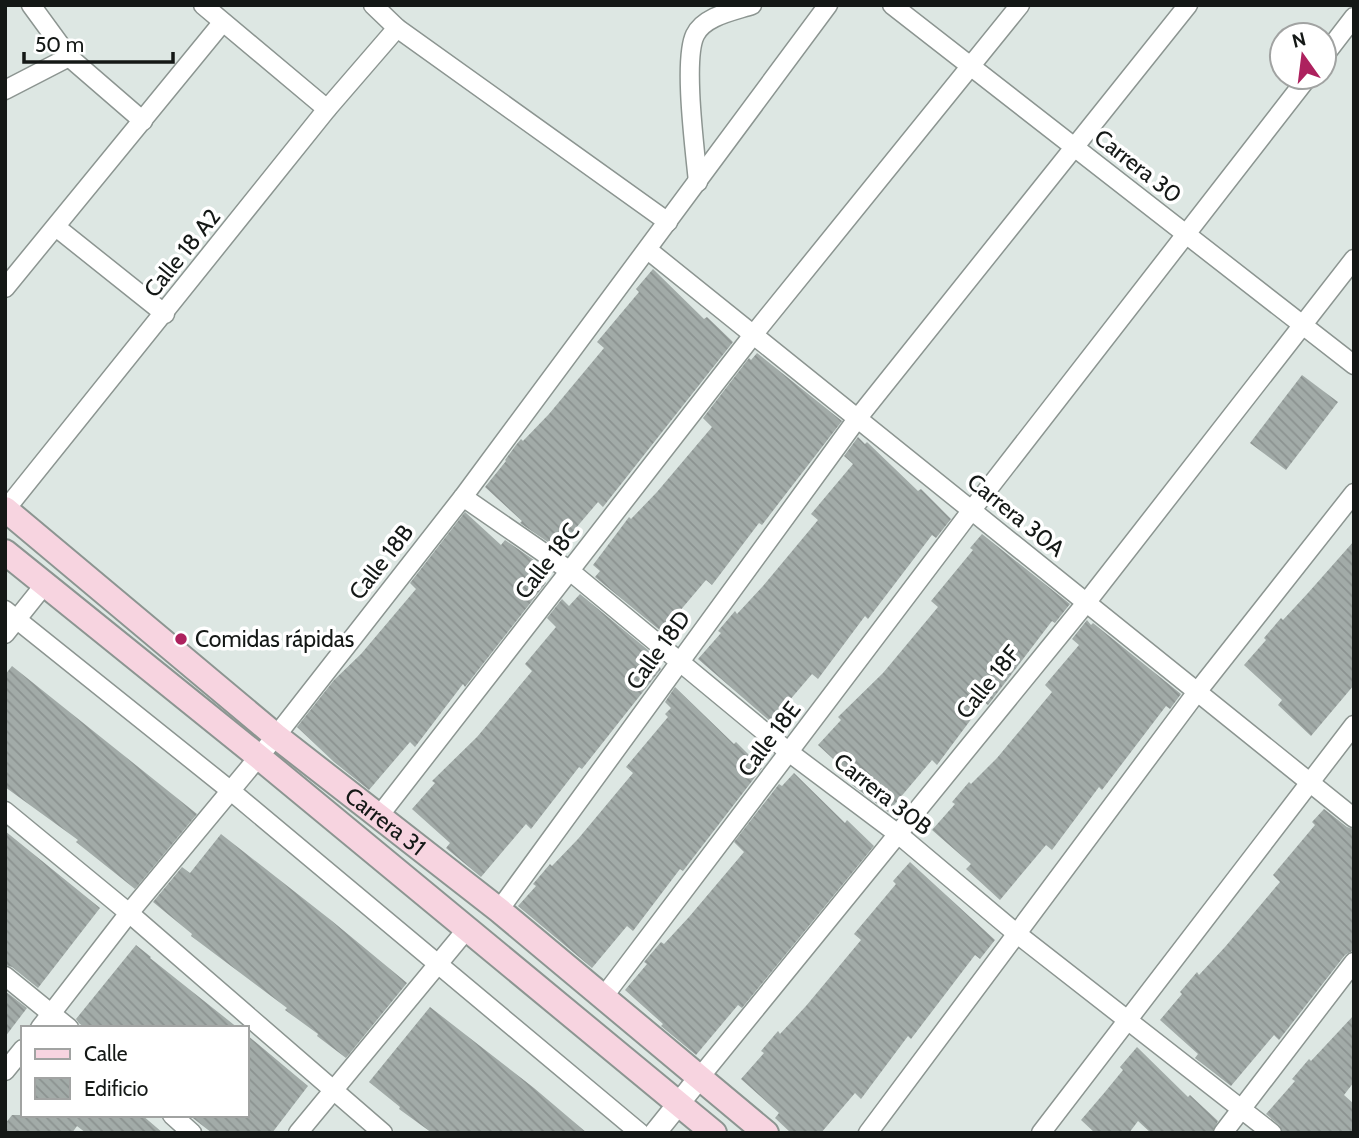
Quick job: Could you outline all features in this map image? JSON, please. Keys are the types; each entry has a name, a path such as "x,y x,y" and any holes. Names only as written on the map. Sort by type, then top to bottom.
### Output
{"main road":[{"name":"Carrera 31","path":"5,509 276,736 499,910 766,1133"},
{"name":"Carrera 31","path":"5,552 714,1133"}],"street":[{"path":"31,5 69,57 143,121"},
{"path":"203,5 327,109"},
{"path":"373,5 397,28 668,222"},
{"path":"698,182 690,57 695,33 711,19 752,5"},
{"name":"Calle 18B","path":"42,1026 130,913 276,736 463,497 828,5"},
{"name":"Carrera 30","path":"892,5 1354,365"},
{"name":"Calle 18C","path":"379,816 753,335 1020,5"},
{"name":"Calle 18D","path":"499,910 857,419 1188,5"},
{"path":"1338,38 1354,17"},
{"path":"5,288 222,23"},
{"name":"Calle 18 A2","path":"5,509 327,109 397,28"},
{"path":"5,90 69,57"},
{"name":"Calle 18E","path":"604,996 971,511 1297,91"},
{"path":"56,227 165,313"},
{"name":"Carrera 30A","path":"648,250 1354,818"},
{"name":"Calle 18F","path":"655,1133 1086,603 1354,259"},
{"path":"868,1133 1198,692 1354,493"},
{"name":"Carrera 30B","path":"463,497 570,570 790,753 898,834 1016,933 1272,1133"},
{"path":"5,634 11,614 45,584"},
{"path":"11,614 231,791 640,1133"},
{"path":"1041,1133 1354,725"},
{"path":"5,811 130,913 383,1133"},
{"path":"298,1133 467,929"},
{"path":"1223,1133 1354,962"},
{"path":"5,976 67,1026"},
{"path":"5,1071 21,1051"},
{"path":"174,1117 192,1133"}],"building":[{"path":"653,269 704,319 707,317 733,342 603,507 598,502 558,549 520,523 522,521 485,487 521,439 523,441 549,414 604,348 597,342 639,292 636,289"},
{"path":"757,353 842,421 712,585 706,580 662,632 595,577 600,571 593,565 629,517 631,519 657,492 712,427 703,418 749,358 751,360"},
{"path":"1302,375 1338,402 1286,470 1250,443"},
{"path":"858,437 865,444 867,442 918,491 921,489 951,519 936,538 932,535 868,619 865,616 818,679 812,674 771,722 698,659 721,633 718,631 735,611 737,614 763,586 818,520 811,514 853,464 844,456"},
{"path":"465,512 501,545 505,540 544,567 537,575 546,583 415,747 410,742 369,790 297,727 334,680 361,654 416,589 410,583"},
{"path":"982,534 1070,604 1055,623 1052,621 988,705 984,702 937,765 932,760 888,812 852,785 856,780 818,745 841,720 838,717 883,673 938,607 931,601 973,550 970,548"},
{"path":"1354,541 1354,685 1311,736 1278,705 1282,700 1244,665 1281,618 1283,620"},
{"path":"580,594 648,650 661,669 531,829 526,824 481,877 446,848 450,843 412,809 435,783 432,781 477,737 532,671 525,664 556,627 547,618 562,599 569,606"},
{"path":"1087,620 1181,694 1170,709 1166,706 1102,790 1099,787 1052,850 1046,845 1000,900 966,869 971,864 932,830 955,804 952,802 969,782 971,784 997,758 1052,692 1045,685 1079,645 1072,639"},
{"path":"12,666 197,814 135,889 76,842 78,840 5,787 5,675"},
{"path":"675,687 762,768 633,931 627,926 592,968 518,906 536,886 533,884 550,864 552,866 578,839 633,773 626,767 668,717 665,714 671,708 665,702"},
{"path":"794,773 845,823 847,820 874,846 742,1008 738,1005 696,1055 661,1026 663,1024 625,990 661,942 664,944 689,917 744,852 734,842 779,784 782,786"},
{"path":"1324,809 1347,827 1354,829 1354,950 1345,955 1279,1040 1274,1035 1231,1086 1195,1058 1198,1054 1160,1020 1197,972 1199,975 1225,947 1280,882 1273,875 1315,825 1312,822"},
{"path":"5,831 100,908 38,988 12,967 5,965"},
{"path":"221,834 407,983 346,1058 285,1010 287,1008 191,936 192,934 153,902 182,867 190,873"},
{"path":"910,862 995,940 980,959 975,955 911,1039 908,1036 861,1099 855,1093 821,1133 791,1133 775,1118 779,1113 741,1079 764,1053 761,1051 778,1031 780,1034 806,1006 861,940 854,934 896,884 893,881"},
{"path":"136,945 235,1026 83,1026 76,1019"},
{"path":"5,991 27,1008 5,1037"},
{"path":"430,1007 587,1133 432,1133 399,1109 400,1107 369,1082"},
{"path":"1354,1015 1354,1082 1344,1095 1354,1104 1354,1133 1283,1133 1279,1125 1266,1114 1295,1081 1292,1079 1309,1059 1311,1061"},
{"path":"248,1036 308,1086 272,1133 212,1133 192,1117 248,1117"},
{"path":"1137,1047 1188,1097 1190,1095 1218,1121 1212,1133 1151,1133 1138,1121 1129,1133 1095,1133 1081,1120 1123,1070 1120,1067"},
{"path":"12,1115 144,1117 163,1133 86,1133 77,1126 72,1133 5,1133 5,1124"}],"place":[{"name":"Comidas rápidas","path":"181,639"}]}
